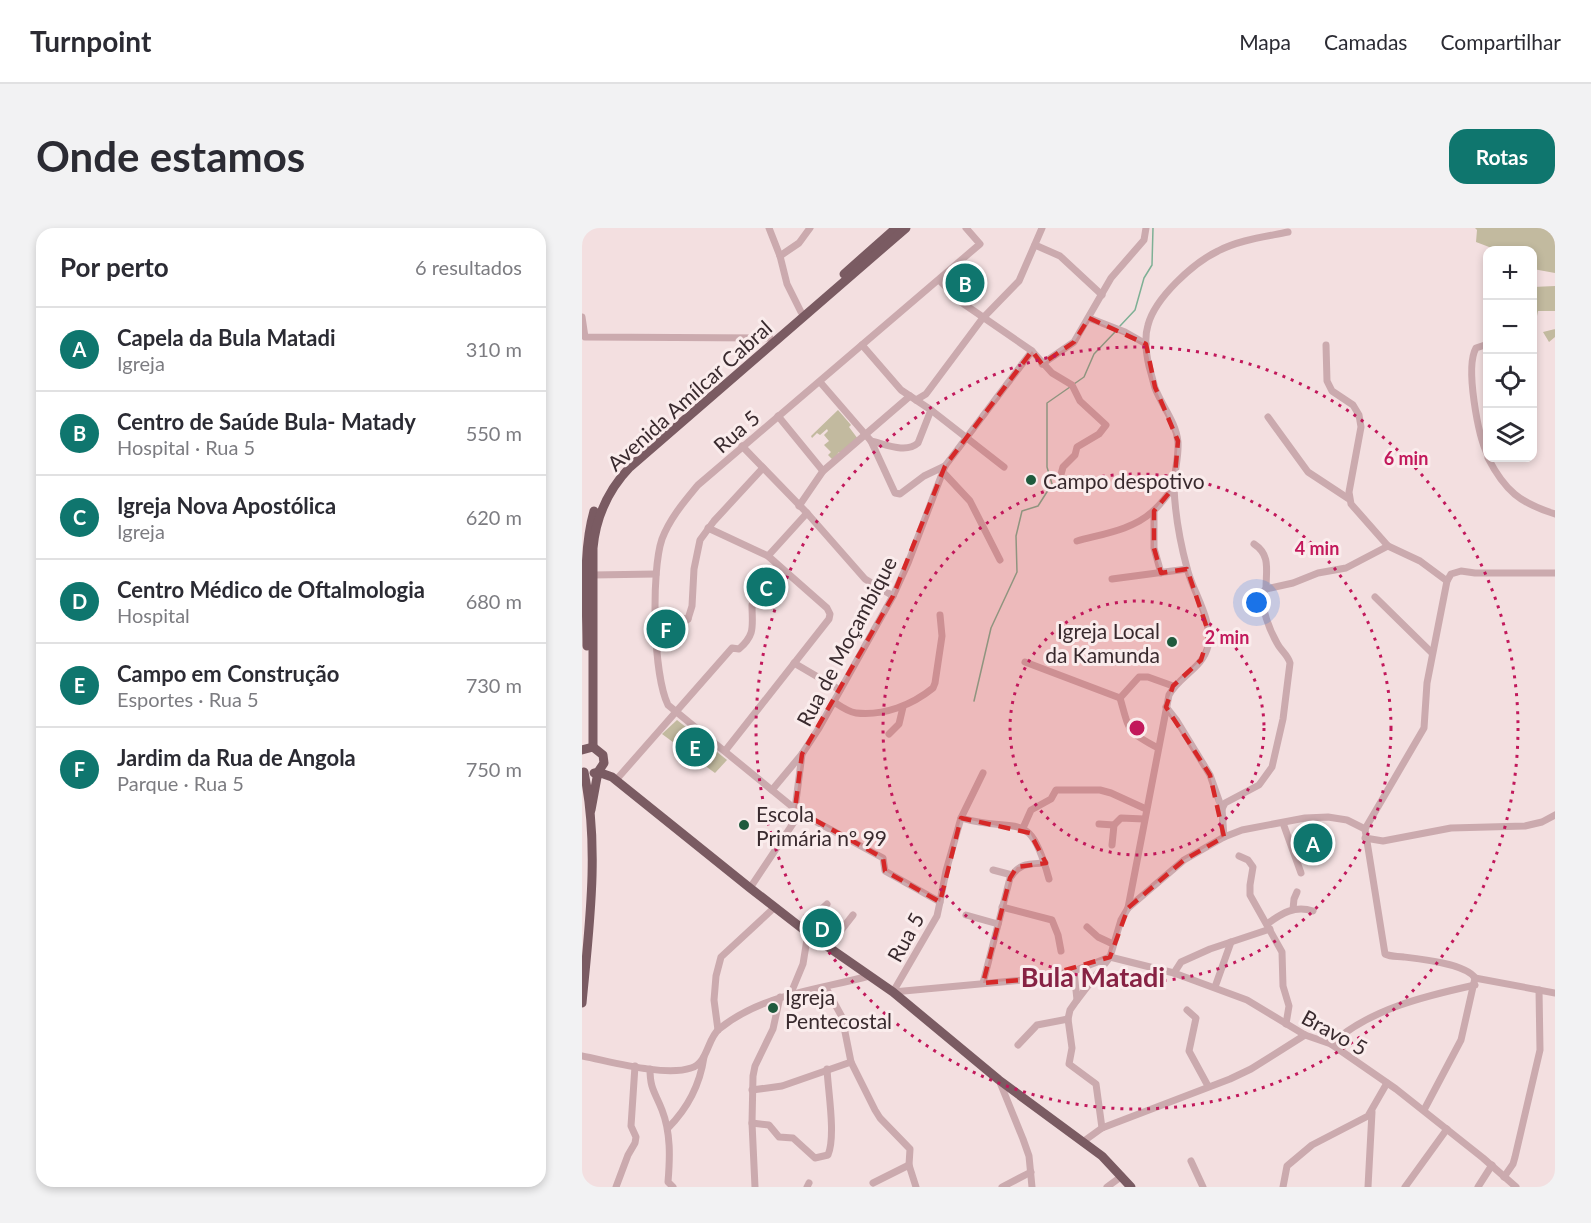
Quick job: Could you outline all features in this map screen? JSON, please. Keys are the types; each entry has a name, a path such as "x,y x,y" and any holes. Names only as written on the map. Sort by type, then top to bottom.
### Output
{"main road":[{"name":"Avenida Amílcar Cabral","path":"585,749 584,599 587,548 590,525 610,480 625,463 896,228"},
{"name":"Avenida Amílcar Cabral","path":"585,749 593,548 597,524 608,495 621,477 906,228"},
{"path":"585,749 601,751 614,778"},
{"path":"582,1004 590,894 591,810 594,783 602,767 603,758"},
{"path":"591,810 583,771 598,772 614,778 804,931 893,992 999,1080 1102,1156 1131,1187"},
{"path":"594,783 602,778 614,778"}],"street":[{"path":"769,228 788,284 801,312"},
{"path":"780,256 799,243 810,228"},
{"path":"966,228 980,246 943,280 981,316"},
{"path":"799,506 824,471 866,434 913,398 926,394 981,316 1019,281 1042,228"},
{"path":"1042,364 1074,342 1111,278 1144,240 1146,228"},
{"path":"1128,908 1169,694 1173,686 1188,675 1201,660 1208,648 1209,634 1187,569 1174,487 1178,441 1155,387 1146,344 1147,327 1154,311 1179,279 1217,251 1288,232"},
{"path":"1035,245 1060,256 1102,295"},
{"name":"Rua 5","path":"893,992 937,916 940,902 885,871 883,858 798,811 668,705 664,698 658,647 656,574 658,556 671,519 699,485 742,446 980,246"},
{"path":"939,280 961,302 1032,351 1052,373 1072,385 1080,401 1106,425 1099,434 1077,447 1075,455 1063,467 1060,478 1064,481"},
{"path":"582,317 585,337 770,338"},
{"path":"1089,318 1125,332 1146,344"},
{"path":"862,345 901,390 1004,466"},
{"path":"1326,345 1327,381 1332,391 1353,405 1359,415 1360,426 1349,499"},
{"path":"1483,346 1476,348 1472,355 1473,391 1483,447"},
{"name":"Rua de Moçambique","path":"772,790 802,754 893,596 944,469 1032,351"},
{"path":"820,382 871,441 892,489 897,495 924,476 944,469 970,501 1000,560"},
{"path":"871,441 903,448 914,447 918,443 931,410"},
{"path":"778,417 824,471"},
{"path":"1268,417 1308,472 1349,499 1368,525 1388,546 1420,561 1447,581"},
{"path":"742,446 807,513 865,579 893,596"},
{"path":"1491,462 1496,472 1521,500 1555,514"},
{"path":"658,647 688,619 692,606 695,561 700,540 708,528 763,468"},
{"path":"1077,541 1134,524 1154,511 1174,487"},
{"path":"1154,511 1154,548 1161,573"},
{"path":"768,556 807,513"},
{"path":"708,528 768,556 827,608 830,614 829,619 725,751"},
{"path":"1222,809 1225,803 1259,784 1272,767 1283,719 1290,663 1288,657 1276,643 1265,616 1262,596 1266,589 1266,559 1263,550 1254,544"},
{"path":"1266,589 1293,583 1318,573 1346,568 1388,546"},
{"path":"1112,579 1187,569"},
{"path":"1424,1110 1461,1040 1475,982 1472,974 1456,967 1385,954 1365,829 1424,728 1432,653 1447,581 1451,574 1461,571 1555,573"},
{"path":"593,575 656,574"},
{"path":"1375,597 1432,653"},
{"path":"614,778 732,648 739,649 749,640 753,632 752,604"},
{"path":"834,702 856,713 892,710 928,691 935,683 942,636 940,615"},
{"path":"657,616 688,619"},
{"path":"1025,662 1120,698"},
{"path":"794,663 840,690"},
{"path":"1120,698 1135,680 1144,676 1173,686"},
{"path":"1120,698 1130,731 1158,748"},
{"path":"889,734 899,724 903,706"},
{"path":"1166,707 1210,775 1222,809 1224,837"},
{"path":"750,888 798,811 802,754"},
{"path":"940,902 961,818 983,773"},
{"path":"1023,828 1031,810 1051,799 1056,790 1111,792 1146,808"},
{"path":"1365,838 1383,841 1451,828 1525,826 1542,822 1555,815"},
{"path":"1102,1128 1096,1084 1069,1064 1072,1048 1068,1019 1070,1010 1110,957 1121,920 1128,908 1184,860 1224,837 1260,826 1305,818 1328,817 1347,820 1365,829"},
{"path":"961,818 1023,828 1037,842 1049,879"},
{"path":"1112,845 1114,825 1121,818 1144,819"},
{"path":"1283,823 1301,873"},
{"path":"1099,824 1114,825"},
{"path":"1239,856 1248,860 1253,867 1250,895 1284,958 1283,986 1289,1006 1286,1024"},
{"path":"983,983 1012,875 1017,867 1045,863"},
{"path":"993,870 1012,875"},
{"path":"1293,909 1297,892"},
{"path":"791,993 803,964 804,931 827,904"},
{"path":"1002,907 1052,920 1058,934 1061,951"},
{"path":"718,1030 714,1000 721,957 775,908"},
{"path":"1174,973 1181,962 1268,927 1293,909 1304,908 1314,911"},
{"path":"828,947 854,915"},
{"path":"966,915 998,924"},
{"path":"1087,927 1098,937 1113,944"},
{"path":"1215,987 1231,942"},
{"path":"893,992 1027,980 1074,970 1110,957"},
{"name":"Bravo 5","path":"1110,957 1174,973 1215,987 1247,1000 1305,1035 1331,1044 1424,1110 1516,1187"},
{"path":"1074,970 1077,1000"},
{"path":"582,1056 650,1069 691,1068 697,1065 705,1055 718,1030 742,1013 791,993 826,988 869,976"},
{"path":"1331,1044 1362,1022 1427,996 1475,982 1555,993"},
{"path":"826,988 842,1017 851,1062 880,1118 910,1149 909,1165 916,1187"},
{"path":"1504,1177 1515,1157 1540,1050 1539,990"},
{"path":"755,1187 752,1090 755,1066 773,1029 780,997"},
{"path":"1187,1010 1196,1018 1189,1051 1208,1086"},
{"path":"1018,1045 1037,1025 1068,1019"},
{"path":"1083,1141 1102,1128 1251,1069 1305,1035"},
{"path":"668,1128 682,1112 694,1090 705,1055"},
{"path":"752,1090 782,1086 851,1062"},
{"path":"616,1187 636,1137 631,1126 635,1066"},
{"path":"650,1069 651,1088 668,1128 669,1185"},
{"path":"752,1123 769,1125 779,1137 793,1138 815,1158 825,1156 829,1153 831,1136 827,1069"},
{"path":"999,1080 1029,1156 1032,1187"},
{"path":"1283,1187 1287,1167 1312,1145 1363,1119 1371,1112 1387,1083"},
{"path":"1368,1187 1371,1112"},
{"path":"1405,1187 1448,1129"},
{"path":"1191,1161 1203,1187"},
{"path":"873,1183 909,1165"},
{"path":"1478,1187 1492,1165"},
{"path":"1002,1187 1030,1172"},
{"path":"1107,1187 1122,1176"}],"highlighted area":[{"path":"1089,318 1146,344 1155,387 1178,441 1174,487 1154,511 1154,548 1161,573 1187,569 1209,634 1201,660 1173,686 1166,707 1210,775 1224,837 1184,860 1128,908 1110,957 1034,979 983,983 1010,878 1017,867 1046,863 1030,833 961,818 940,902 885,871 883,858 795,809 802,754 893,596 945,466 1032,351 1042,364 1074,342"}],"shaded area":[{"path":"1475,228 1555,228 1555,273 1537,270 1537,246 1486,246 1476,242 1477,230"},
{"path":"1555,286 1555,311 1538,311 1537,316 1537,287"},
{"path":"1555,329 1555,337 1549,342 1543,332"},
{"path":"838,410 851,425 849,427 858,439 841,453 839,452 833,460 828,455 831,452 824,445 829,441 824,435 827,429 820,435 817,433 812,438 811,436"},
{"path":"677,720 727,760 715,773 662,734"}],"waterway":[{"path":"1120,326 1135,310 1144,278 1152,265 1153,228"},
{"path":"1074,384 1084,377 1094,354 1115,332"},
{"path":"974,701 991,628 1017,572 1016,536 1022,511 1038,506 1052,484 1047,467 1047,403 1070,387"}],"place":[{"name":"Centro de Saúde Bula- Matady","path":"965,283"},
{"name":"Campo despotivo","path":"1031,480"},
{"name":"Igreja Nova Apostólica","path":"766,587"},
{"name":"Jardim da Rua de Angola","path":"666,629"},
{"name":"Igreja Local da Kamunda","path":"1172,642"},
{"name":"Campo em Construção","path":"695,747"},
{"name":"Escola Primária nº 99","path":"744,825"},
{"name":"Capela da Bula Matadi","path":"1313,843"},
{"name":"Centro Médico de Oftalmologia","path":"822,928"},
{"name":"Igreja Pentecostal","path":"773,1008"}],"district":[{"name":"Bula Matadi","path":"1093,976"}]}
